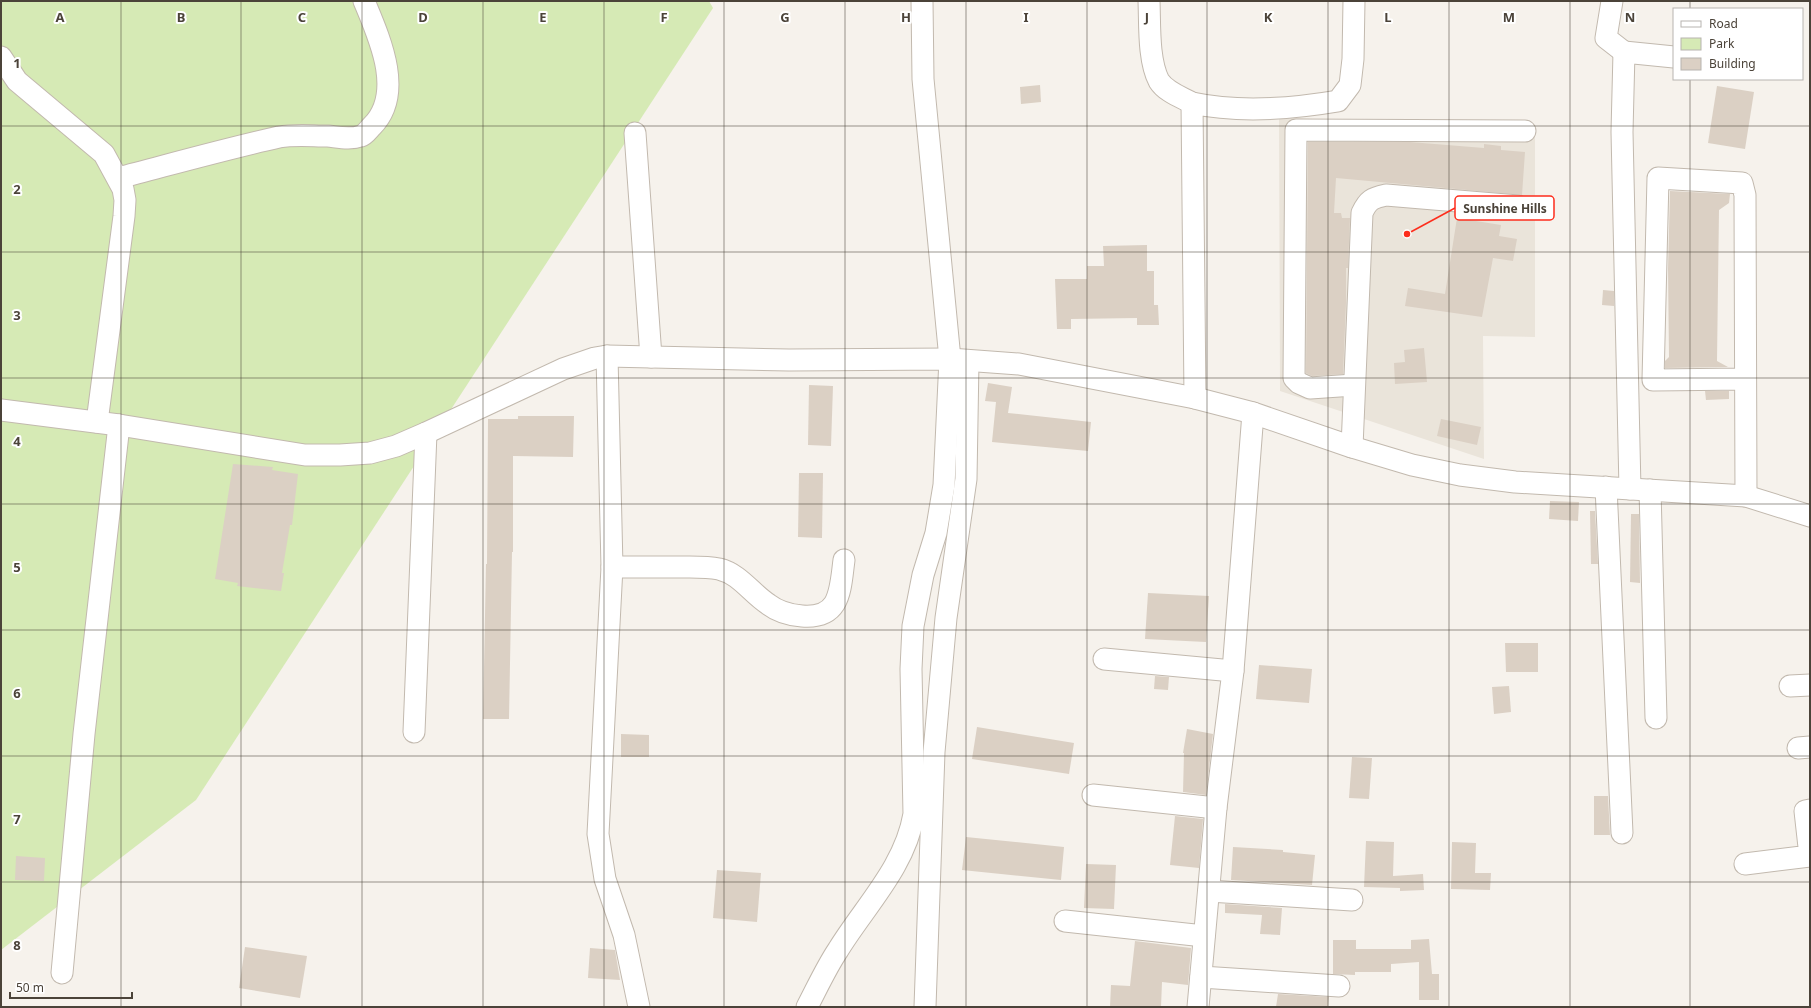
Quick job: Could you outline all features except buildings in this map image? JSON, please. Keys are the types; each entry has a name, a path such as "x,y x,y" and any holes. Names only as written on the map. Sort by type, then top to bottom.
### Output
{"street":[{"path":"118,178 282,137 329,136 345,138 362,136 376,122 384,107 387,86 386,62 379,37 364,1"},
{"path":"922,1 924,80 959,360 966,479 946,618 934,752 925,1007"},
{"path":"1149,1 1153,60 1160,81 1192,109 1240,109 1319,104 1338,101 1350,85 1354,1"},
{"path":"1612,1 1606,38 1624,52 1673,57"},
{"path":"1624,52 1622,132 1640,490 1656,718"},
{"path":"1,57 17,81 104,154 123,189 125,200 124,216 97,422"},
{"path":"1192,109 1195,398"},
{"path":"1354,385 1310,388 1299,383 1294,378 1296,130 1525,131"},
{"path":"635,133 651,357"},
{"path":"1745,379 1653,380 1658,178 1742,183 1745,195 1746,496"},
{"path":"1352,447 1362,213 1367,203 1374,198 1386,195 1518,206"},
{"path":"607,356 612,567 598,834 605,878 624,935 640,1007"},
{"path":"1,410 119,425 312,455 340,456 370,453 396,446 426,434 563,368 595,358 607,356 789,360 959,360 1019,364 1195,398 1253,413 1352,447 1412,465 1460,475 1515,482 1640,490 1722,493 1746,496 1810,516"},
{"path":"807,1007 838,949 901,857 911,832 914,814 911,669 913,626 923,575 936,533 944,485 959,360"},
{"path":"1198,1007 1216,808 1233,671 1253,413"},
{"path":"62,973 84,734 119,425"},
{"path":"414,732 426,434"},
{"path":"1606,487 1622,833"},
{"path":"612,567 703,567 718,569 729,572 740,579 768,604 779,611 796,615 810,616 829,611 835,603 840,591 844,560"},
{"path":"1104,659 1233,671"},
{"path":"1790,686 1810,685"},
{"path":"1093,795 1216,808"},
{"path":"1745,864 1810,856 1805,811 1810,810"},
{"path":"1209,891 1352,900"},
{"path":"1065,921 1204,936"},
{"path":"1201,977 1338,986"}],"shaded area":[{"path":"1279,117 1535,132 1535,337 1483,336 1484,459 1280,391"}],"green space":[{"path":"1,1 709,1 713,8 196,800 1,950"}],"place":[{"name":"Sunshine Hills","path":"1407,234"}]}
